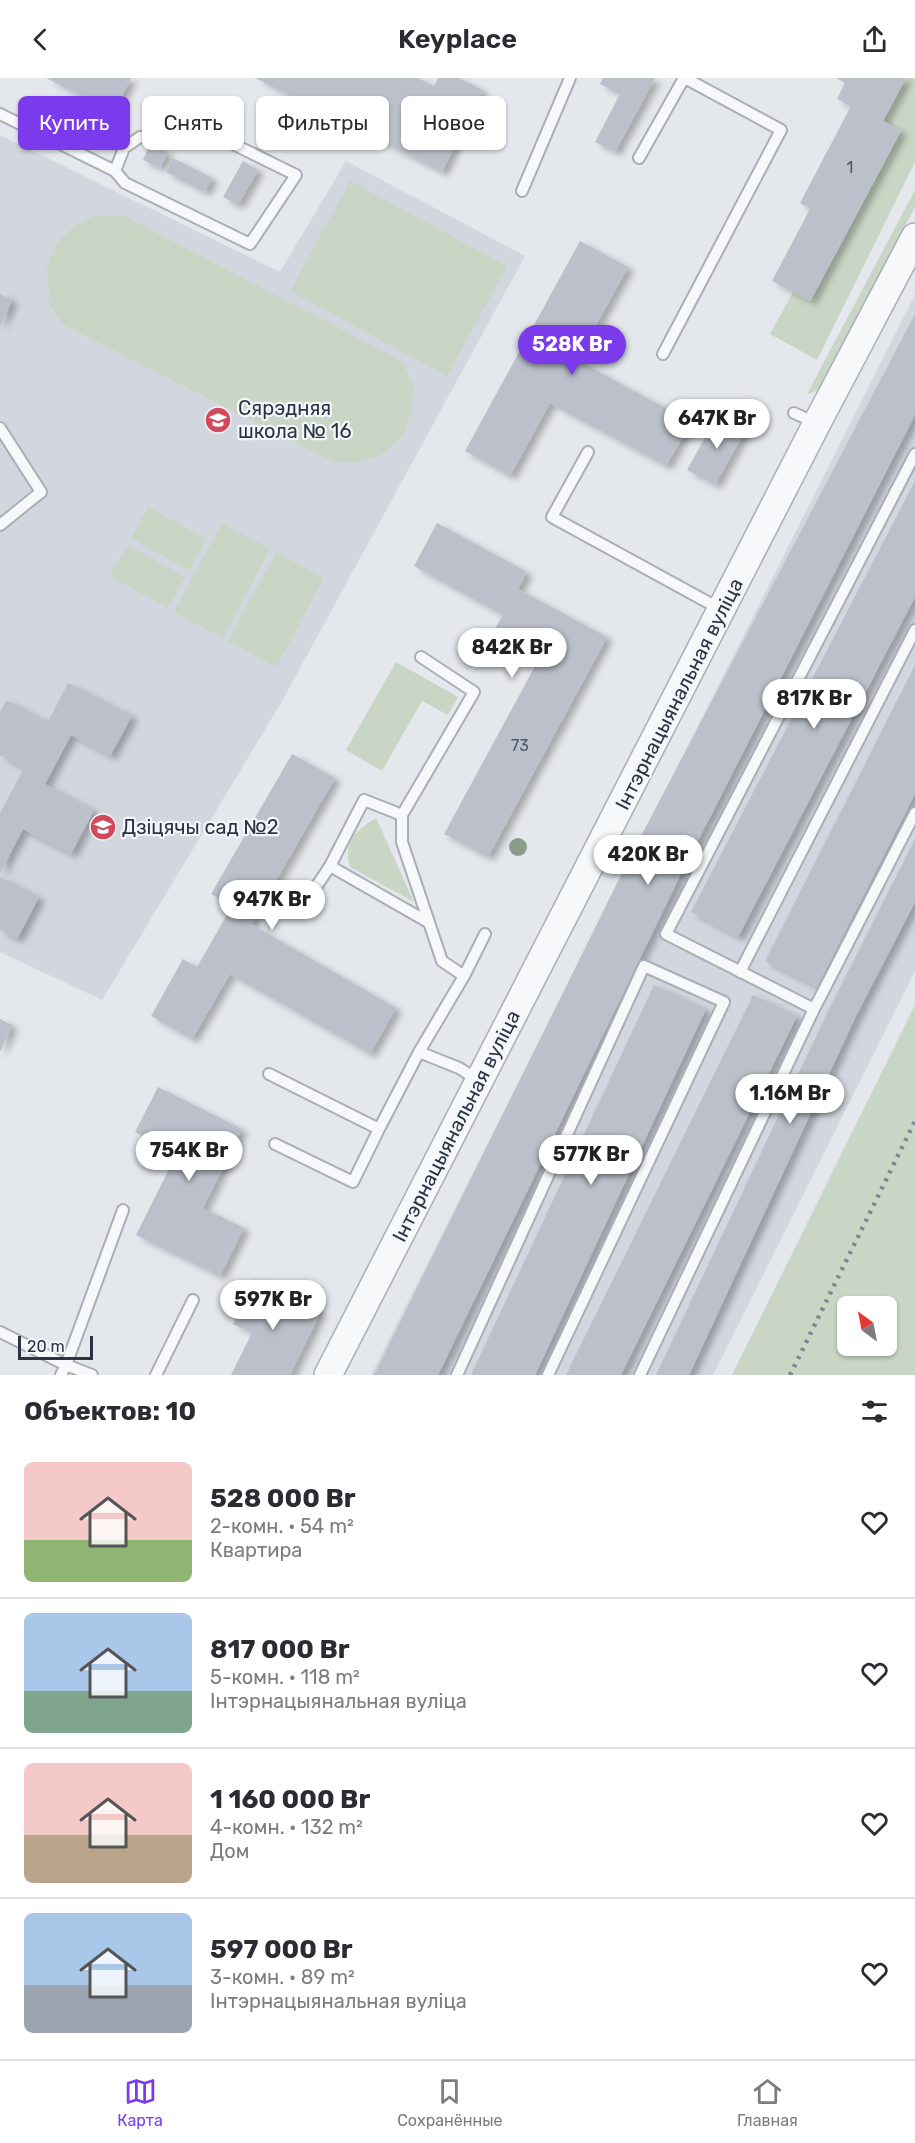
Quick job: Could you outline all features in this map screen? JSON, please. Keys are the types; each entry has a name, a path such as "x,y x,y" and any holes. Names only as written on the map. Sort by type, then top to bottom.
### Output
{"street":[{"name":"Інтэрнацыянальная вуліца","path":"328,1375 722,610 806,418 915,237"}],"lane":[{"path":"522,191 570,78"},
{"path":"639,158 685,78 781,129 663,354"},
{"path":"0,114 115,171 125,183 250,244 296,175 244,149"},
{"path":"115,171 124,148 140,137"},
{"path":"0,428 41,492 0,525"},
{"path":"588,452 552,517 722,610"},
{"path":"814,1009 666,934 915,454"},
{"path":"740,972 915,630"},
{"path":"421,657 474,692 402,815 402,842 442,961 464,976"},
{"path":"310,896 330,866 364,800 402,815"},
{"path":"640,1375 814,1009 915,813"},
{"path":"330,866 428,922"},
{"path":"275,1144 353,1182 419,1052 464,976 485,934"},
{"path":"457,1375 644,966 724,1002 548,1375"},
{"path":"419,1052 459,1068 479,1080"},
{"path":"268,1074 380,1129"},
{"path":"63,1370 123,1210"},
{"path":"156,1375 193,1300"},
{"path":"0,1332 63,1370 92,1375"}],"shaded area":[{"name":"Сярэдняя школа № 16","path":"0,135 18,144 18,150 31,150 280,272 346,161 525,256 281,703 102,1000 0,952"},
{"path":"915,295 915,971 713,1375 371,1375"}],"green space":[{"path":"906,78 915,78 915,162 817,360 770,334 793,292 811,301 901,131 883,121"},
{"path":"350,181 507,266 447,376 290,291"},
{"path":"915,190 915,207 819,388 807,394"},
{"path":"94,216 124,216 402,361 413,384 412,411 402,436 384,453 359,463 334,462 64,325 50,306 47,267 56,244 75,226"},
{"path":"148,507 206,539 189,570 131,538"},
{"path":"222,523 270,549 223,638 174,612"},
{"path":"127,545 185,577 168,608 110,576"},
{"path":"276,552 324,578 276,667 228,641"},
{"path":"396,662 458,697 448,715 422,701 382,771 346,750"},
{"path":"376,818 414,902 350,867 348,850 350,843 362,827"},
{"path":"915,1005 915,1375 732,1375"}],"building":[{"path":"46,78 131,78 122,96 82,96"},
{"path":"255,78 418,78 434,86 438,78 459,78 483,90 480,96 401,96 401,150 453,150 442,172 389,145 389,96 291,96"},
{"path":"603,78 655,78 615,152 595,142 620,94 600,84"},
{"path":"836,78 906,78 883,121 901,131 810,301 772,281 810,209 800,203 851,106 837,99 845,83"},
{"path":"147,150 168,152 160,168 143,160"},
{"path":"173,158 212,178 205,192 166,172"},
{"path":"243,161 258,170 238,205 223,197"},
{"path":"580,241 628,267 577,360 691,422 666,466 550,403 510,476 465,451"},
{"path":"0,294 12,300 0,326"},
{"path":"915,314 915,415 678,880 438,1375 374,1375 630,857"},
{"path":"718,414 746,429 715,485 687,470"},
{"path":"915,481 915,597 738,937 691,912"},
{"path":"437,523 527,572 518,589 607,637 488,857 444,834 540,657 493,632 503,615 414,566"},
{"path":"915,665 915,794 817,987 765,961"},
{"path":"68,683 132,716 110,756 71,735 45,784 94,810 71,854 23,829 0,873 0,813 24,768 0,755 0,712 6,700 48,722"},
{"path":"292,754 335,778 251,924 396,1008 370,1054 230,974 192,1039 151,1016 183,959 197,967 232,906 211,894"},
{"path":"915,839 915,902 855,1018 689,1375 656,1375 828,1011"},
{"path":"0,877 39,897 17,939 0,930"},
{"path":"654,985 706,1009 535,1375 471,1375"},
{"path":"753,995 797,1016 621,1375 566,1375"},
{"path":"0,1019 12,1025 0,1052"},
{"path":"158,1087 242,1129 203,1208 244,1228 220,1276 136,1235 177,1153 135,1132"},
{"path":"255,1279 321,1311 290,1375 231,1375 252,1333 233,1324"}],"railway":[{"path":"790,1375 915,1121"}],"place":[{"name":"Сярэдняя школа № 16","path":"218,420"},
{"name":"Дзіцячы сад №2","path":"103,827"}]}
